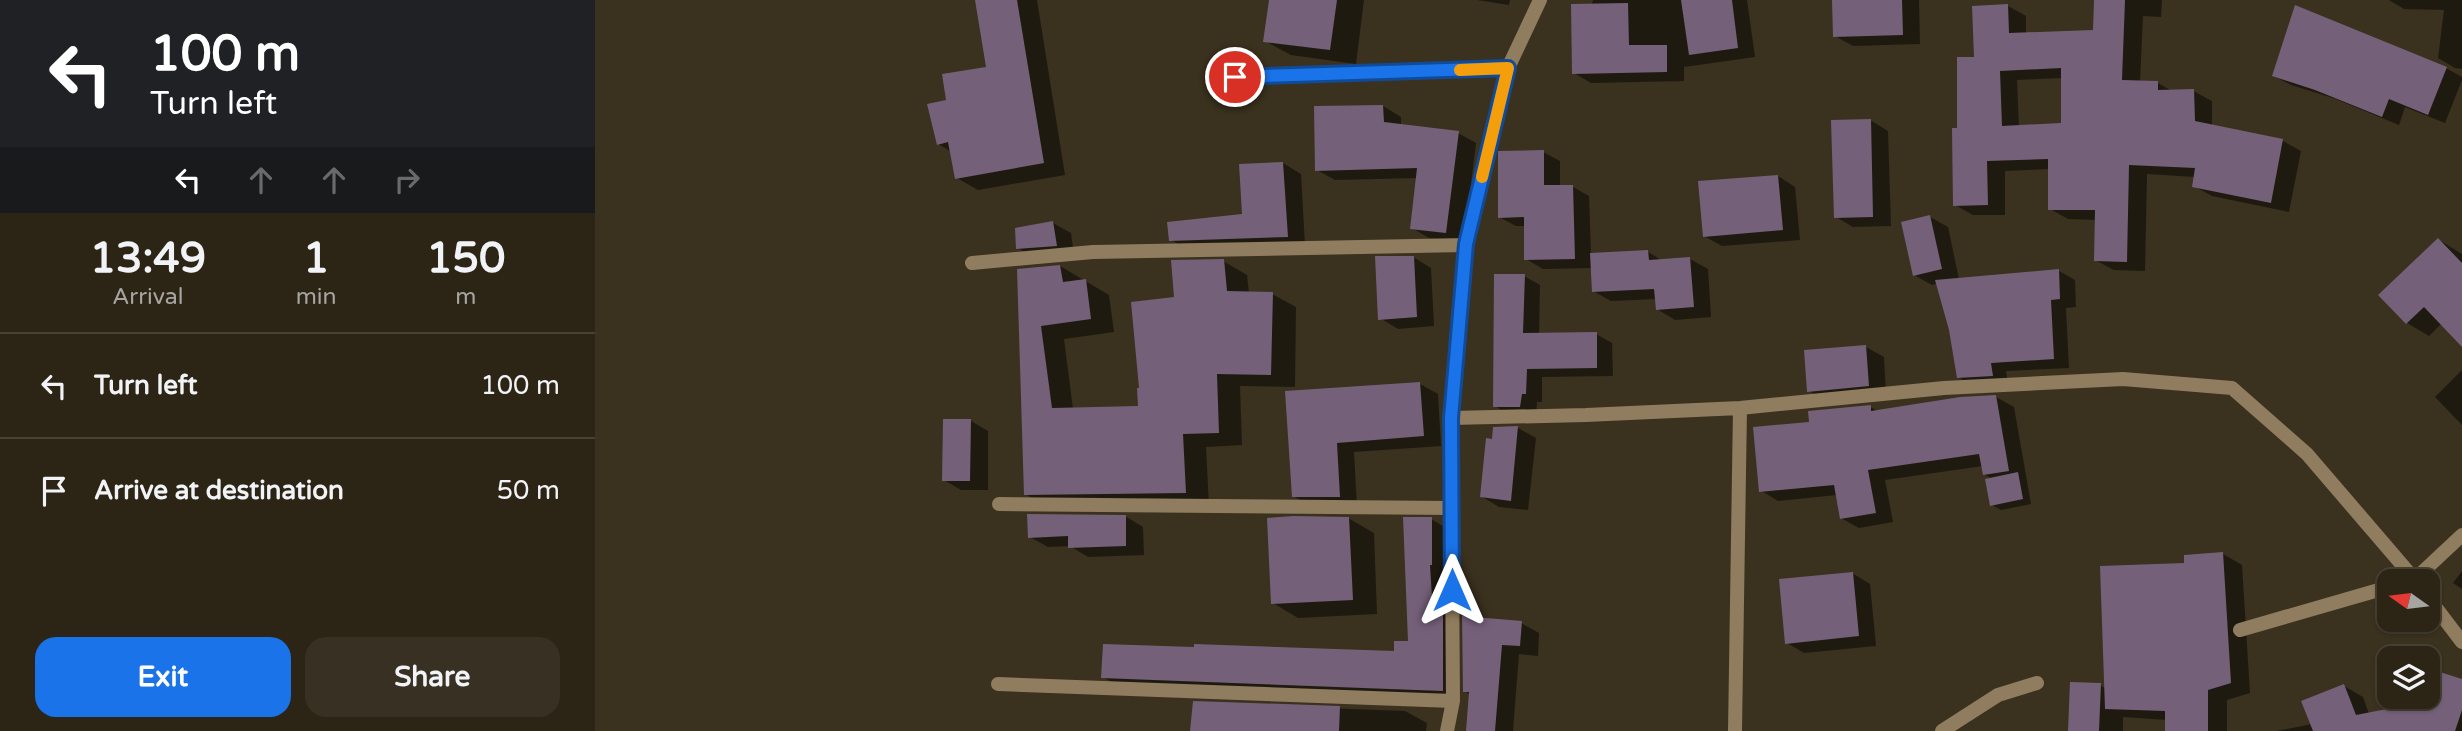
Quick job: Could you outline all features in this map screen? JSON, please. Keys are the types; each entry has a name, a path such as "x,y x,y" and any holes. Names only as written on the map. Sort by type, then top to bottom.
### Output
{"street":[{"path":"1447,731 1453,701 1451,418 1466,244 1508,68 1540,0"},
{"path":"1235,77 1508,68"},
{"path":"972,263 1093,252 1466,244"},
{"path":"1451,418 1739,408 1944,388 2123,379 2232,387 2307,454 2405,569"},
{"path":"1735,731 1739,408"},
{"path":"999,504 1451,508"},
{"path":"2426,569 2462,535"},
{"path":"2240,630 2377,590"},
{"path":"2440,613 2462,642"},
{"path":"1942,731 1998,695 2037,683"},
{"path":"998,684 1453,701"}],"building":[{"path":"975,0 1017,0 1044,163 955,179 948,142 937,145 927,104 946,100 942,74 986,67"},
{"path":"1269,0 1337,0 1330,50 1263,42"},
{"path":"1681,0 1732,0 1738,48 1689,55"},
{"path":"1832,0 1902,0 1903,35 1833,37"},
{"path":"2094,0 2125,0 2122,80 2158,81 2158,90 2194,89 2195,121 2283,139 2271,203 2192,187 2195,168 2129,165 2127,262 2094,261 2095,210 2048,210 2048,159 1987,161 1988,205 1953,206 1952,128 1957,128 1957,57 1974,57 1972,6 2008,4 2009,33 2093,30","holes":["2061,68 2061,123 2002,126 2000,71"]},
{"path":"1628,3 1629,45 1667,45 1667,72 1572,74 1571,4"},
{"path":"2295,5 2447,67 2428,115 2389,99 2382,117 2272,76"},
{"path":"1383,105 1384,122 1459,131 1446,233 1410,229 1417,168 1315,171 1314,106"},
{"path":"1871,119 1873,217 1834,218 1831,120"},
{"path":"1544,150 1544,185 1573,185 1575,259 1524,260 1524,217 1498,218 1498,151"},
{"path":"1283,162 1288,237 1169,241 1167,222 1242,214 1239,164"},
{"path":"1778,175 1783,230 1703,237 1698,181"},
{"path":"1930,215 1942,269 1913,276 1901,222"},
{"path":"1053,221 1057,246 1016,249 1015,228"},
{"path":"2438,238 2462,263 2462,347 2424,307 2406,324 2378,295"},
{"path":"1648,250 1649,260 1690,257 1694,307 1656,310 1654,289 1592,292 1590,253"},
{"path":"1375,256 1414,256 1417,317 1378,320"},
{"path":"1224,259 1227,291 1273,292 1271,375 1217,374 1219,433 1183,434 1186,493 1024,495 1017,269 1060,265 1063,282 1086,279 1091,319 1041,326 1052,408 1138,406 1139,388 1131,302 1174,297 1171,260"},
{"path":"2059,269 2060,299 2051,300 2054,359 1991,363 1993,376 1957,378 1949,330 1935,280"},
{"path":"1494,274 1525,274 1523,333 1597,332 1597,368 1527,369 1526,394 1522,394 1520,407 1493,407"},
{"path":"1866,345 1869,386 1807,392 1804,350"},
{"path":"1420,382 1424,436 1337,443 1340,497 1292,497 1285,391"},
{"path":"1996,395 2009,471 1983,475 1979,454 1868,470 1876,513 1840,519 1834,485 1759,492 1753,427 1809,422 1808,411 1871,405 1871,411 1960,397"},
{"path":"943,419 971,419 970,481 942,481"},
{"path":"1518,426 1511,501 1480,497 1486,438 1492,439 1493,427"},
{"path":"2018,472 2023,499 1990,506 1985,479"},
{"path":"1027,514 1126,515 1126,546 1068,548 1068,536 1028,538"},
{"path":"1349,517 1353,600 1271,604 1267,518"},
{"path":"1403,517 1432,517 1430,565 1433,614 1443,614 1443,691 1101,678 1103,644 1194,647 1194,644 1394,651 1394,641 1408,641"},
{"path":"2223,552 2231,683 2208,690 2208,731 2165,731 2165,711 2105,709 2100,566 2184,563 2184,555"},
{"path":"1853,572 1859,636 1785,644 1779,579"},
{"path":"1462,616 1522,621 1520,646 1502,645 1495,731 1466,731 1469,692 1463,692"},
{"path":"2440,672 2462,679 2462,710 2455,731 2313,731 2301,701 2344,684 2356,715 2387,709 2440,709"},
{"path":"2070,682 2101,683 2099,731 2068,731"},
{"path":"1193,701 1340,706 1339,731 1190,731"}],"slow traffic":[{"path":"1460,70 1508,68 1482,177"}],"route":[{"path":"1235,77 1508,68 1466,244 1451,418 1452,590"}]}
